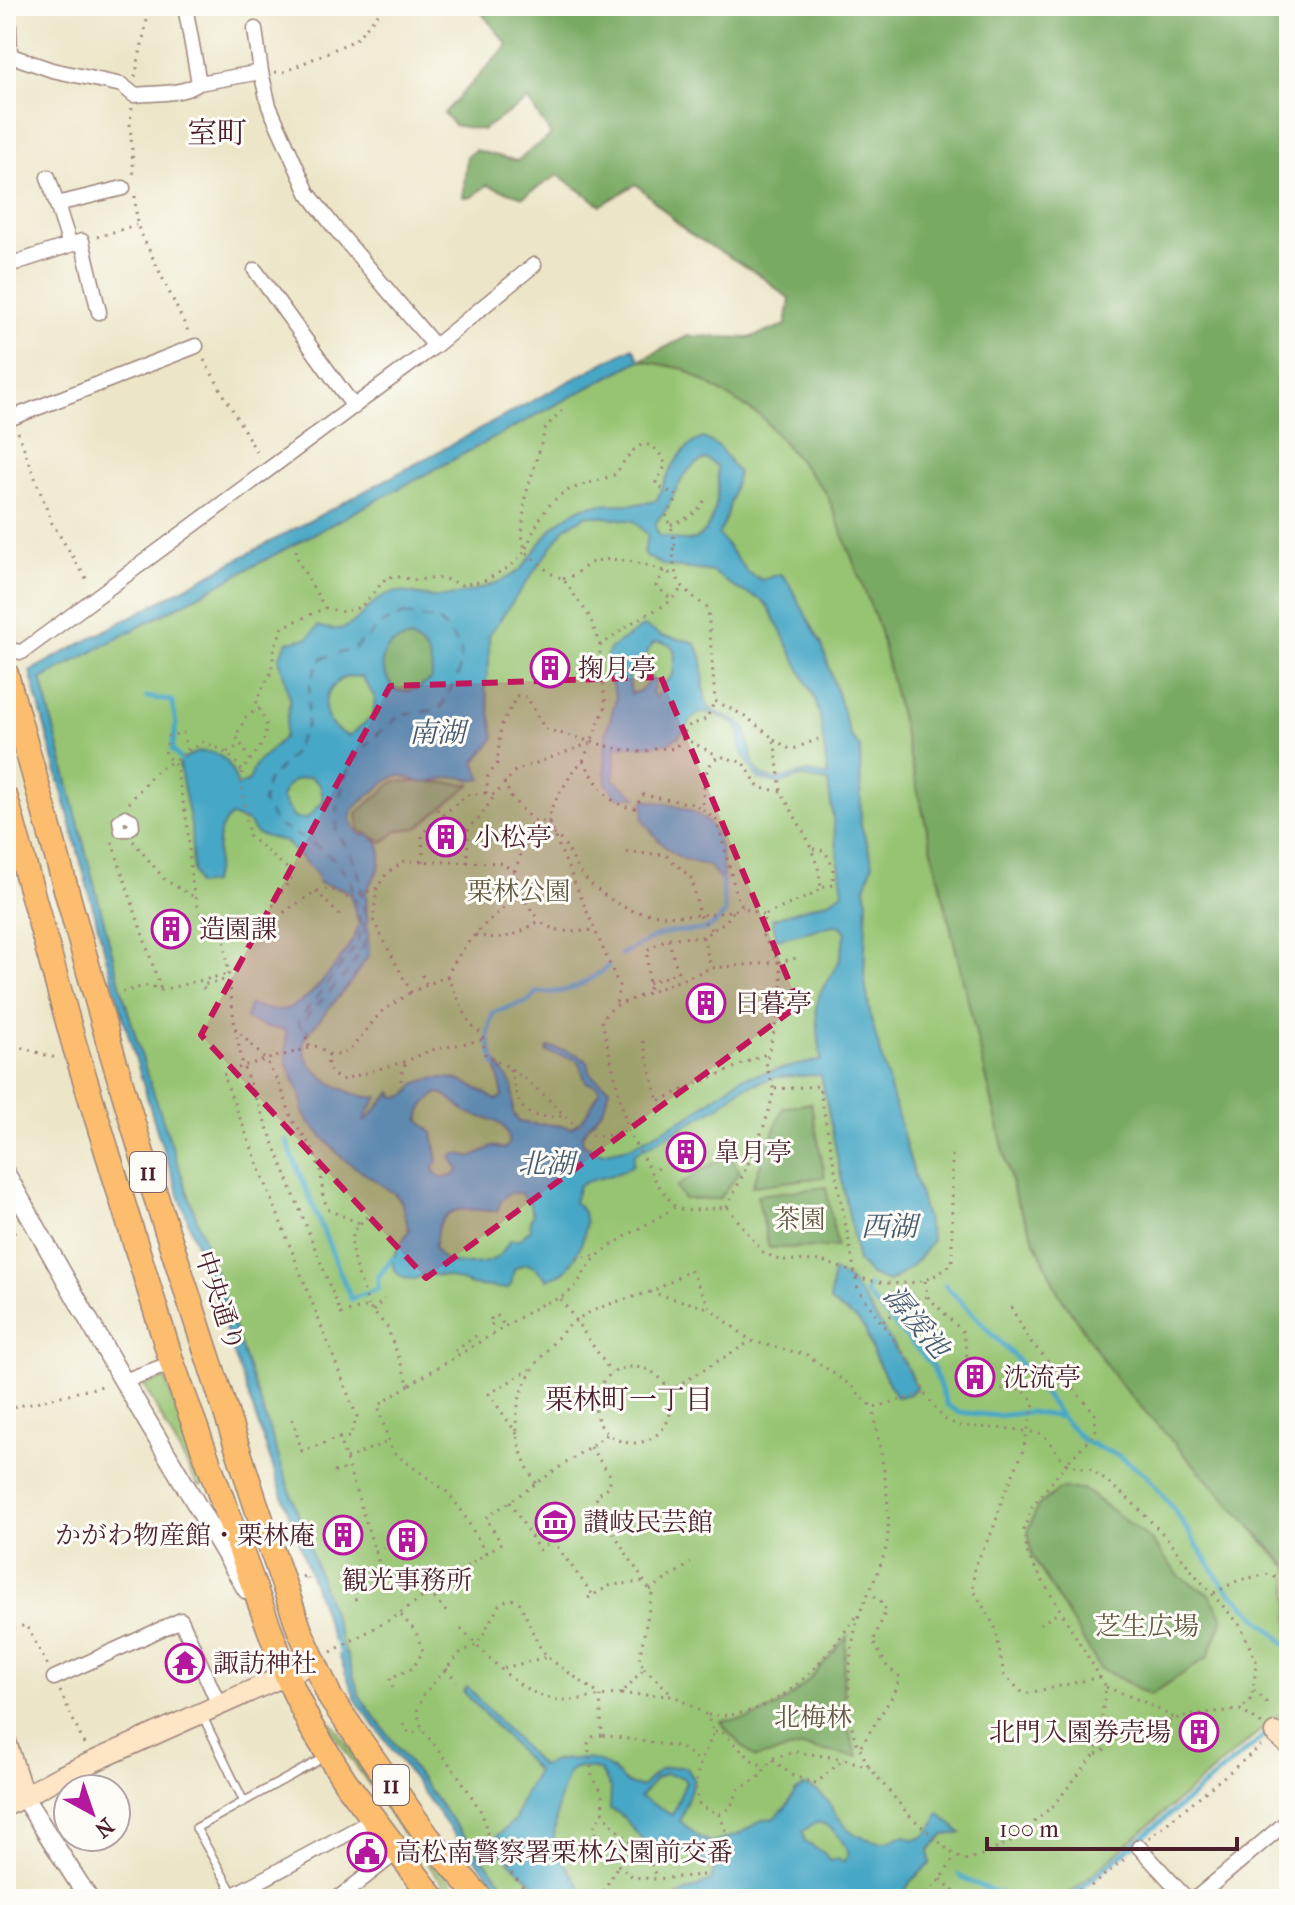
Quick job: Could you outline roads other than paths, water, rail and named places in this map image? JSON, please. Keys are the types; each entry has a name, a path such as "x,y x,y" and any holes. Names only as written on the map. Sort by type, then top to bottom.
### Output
{"highway":[{"name":"中央通り","path":"6,674 142,1154 255,1502 313,1663 331,1699 427,1836 481,1899"},
{"name":"11","path":"6,799 71,1033 172,1363 286,1674 310,1725 373,1820 434,1899"}],"main road":[{"path":"6,1742 15,1801 313,1663"}],"street":[{"path":"8,6 8,54 52,70 122,85 134,95 178,90 261,72"},
{"path":"185,6 199,83"},
{"path":"255,29 269,106 308,193 435,346"},
{"path":"48,177 76,243 99,312"},
{"path":"57,204 131,188"},
{"path":"6,266 76,243"},
{"path":"6,650 22,652 435,346 534,265"},
{"path":"255,270 354,407"},
{"path":"10,419 196,346"},
{"path":"125,815 133,819 134,827 128,831"},
{"path":"6,1174 115,1383 267,1624"},
{"path":"115,1383 172,1363"},
{"path":"54,1678 181,1620 219,1705"},
{"path":"15,1801 89,1899"},
{"path":"230,1897 373,1820"},
{"path":"1195,1899 1289,1820"},
{"path":"1139,1847 1187,1899"},
{"path":"337,1899 397,1852"}],"lane":[{"path":"206,1723 244,1802"},
{"path":"230,1897 196,1828 316,1762"}],"water":[{"path":"633,347 640,360 41,679 120,984 145,1068 340,1636 333,1641 158,1134 114,986 30,671"},
{"path":"704,438 719,447 738,473 719,535 748,573 762,580 781,574 787,580 822,645 850,735 860,747 861,825 873,863 865,888 864,976 871,1019 932,1240 913,1264 894,1279 888,1282 870,1275 858,1262 821,1075 775,1077 742,1088 718,1107 634,1154 633,1165 625,1170 579,1185 574,1202 585,1218 584,1233 573,1261 559,1274 547,1279 526,1263 514,1269 511,1285 507,1289 472,1285 427,1274 414,1279 403,1278 394,1270 392,1259 409,1230 401,1201 342,1158 308,1121 286,1061 286,1030 266,1027 246,1019 249,1005 277,1010 297,1004 329,973 348,948 359,925 349,891 319,883 316,873 285,842 257,834 248,822 231,816 220,831 217,864 211,883 197,885 193,872 191,825 179,764 190,755 209,752 227,762 238,786 249,781 255,765 284,737 290,700 279,657 288,642 308,638 318,626 331,629 351,625 373,604 391,593 443,597 466,593 502,580 521,569 553,527 566,516 592,505 638,504 657,500 675,463 696,441","holes":["706,459 717,466 717,499 710,523 696,539 685,541 660,536 656,529 657,522 692,467","588,515 634,521 648,535 644,552 647,557 663,565 713,572 735,588 762,600 769,608 814,697 820,716 828,776 808,772 777,780 763,776 754,766 746,731 740,723 708,708 698,648 693,642 662,636 644,626 611,648 604,660 616,698 606,734 606,783 617,797 637,797 614,780 616,746 668,743 679,736 692,719 703,713 723,718 737,726 741,750 759,779 780,784 800,777 828,782 843,892 829,901 772,919 777,939 834,925 841,926 846,932 839,962 820,993 816,1008 821,1060 741,1078 691,1115 630,1147 601,1153 583,1144 582,1135 604,1107 609,1088 592,1075 584,1059 570,1052 548,1047 547,1052 578,1060 586,1082 597,1086 600,1091 583,1119 571,1128 519,1122 513,1113 513,1087 497,1062 503,1096 496,1100 467,1083 438,1078 415,1084 409,1093 402,1096 395,1097 392,1092 364,1122 378,1097 367,1097 340,1088 316,1071 304,1049 305,1037 369,955 366,891 379,869 381,853 378,842 368,835 360,835 356,830 352,812 372,792 396,776 425,783 453,777 482,779 475,762 495,738 485,686 489,635 565,528","411,638 417,642 428,654 432,678 416,689 396,691 383,665 383,657 391,645","653,643 671,645 675,652 673,675 662,685 656,698 652,693 655,683 652,678 640,691 631,694 628,672 641,663","347,676 362,677 375,698 373,716 349,736 339,731 331,724 325,707 331,690","311,777 320,785 324,801 306,819 294,818 281,798 286,788 300,778","438,1093 442,1094 465,1111 500,1124 508,1135 509,1144 504,1149 494,1146 471,1157 454,1155 451,1157 459,1170 454,1176 442,1178 435,1173 434,1167 438,1162 433,1133 420,1121 423,1108","509,1193 520,1193 529,1202 533,1215 531,1229 518,1240 510,1240 502,1253 487,1262 452,1263 437,1252 434,1247 438,1228 448,1214 464,1209 497,1211 502,1199"]},
{"path":"644,800 682,808 707,822 719,846 723,886 708,866 678,856 659,840 643,820"},
{"path":"833,1271 850,1281 910,1372 916,1387 910,1394 896,1397 865,1330 857,1320 830,1302"},
{"path":"346,1652 360,1697 455,1825 516,1899 509,1899 450,1829 356,1700 339,1655"},
{"path":"467,1687 541,1766 563,1760 598,1761 624,1781 641,1787 664,1768 686,1767 694,1779 680,1821 699,1837 712,1843 737,1835 762,1820 774,1818 786,1807 795,1792 804,1786 822,1795 847,1828 870,1840 886,1842 902,1836 921,1838 931,1830 939,1813 961,1833 944,1835 929,1850 930,1864 911,1881 900,1899 670,1899 711,1881 714,1870 693,1856 649,1847 623,1817 610,1809 611,1788 600,1770 579,1767 568,1774 558,1803 553,1846 591,1899 550,1899 504,1856 496,1841 496,1837 515,1820 520,1802 537,1771 463,1691","holes":["665,1774 682,1777 686,1782 672,1815 640,1797 655,1779","816,1822 832,1829 840,1838 848,1855 843,1862 838,1859 830,1861 824,1853 805,1842 803,1831"]}],"waterway":[{"path":"146,697 172,701 176,725 172,750 182,761"},
{"path":"621,954 650,939 677,931 705,929 718,921 725,913 722,881"},
{"path":"496,1066 489,1039 494,1012 529,1001 537,992 557,992 576,987 608,966"},
{"path":"286,1140 351,1299 378,1289 378,1277 392,1259"},
{"path":"945,1285 1022,1365 1062,1418 1084,1441 1119,1456 1145,1474 1170,1504 1223,1585 1289,1647"},
{"name":"潺湲池","path":"870,1286 865,1293 932,1365 947,1405 958,1412 999,1416 1029,1412 1061,1417"},
{"path":"334,1635 344,1659"},
{"path":"1068,1899 1289,1715"},
{"path":"959,1875 981,1887 1023,1899"}],"place":[{"name":"掬月亭","path":"550,668"},
{"name":"小松亭","path":"446,837"},
{"name":"造園課","path":"171,929"},
{"name":"日暮亭","path":"706,1003"},
{"name":"皐月亭","path":"686,1152"},
{"name":"沈流亭","path":"975,1377"},
{"name":"讃岐民芸館","path":"555,1522"},
{"name":"かがわ物産館・栗林庵","path":"343,1535"},
{"name":"観光事務所","path":"407,1540"},
{"name":"諏訪神社","path":"185,1663"},
{"name":"北門入園券売場","path":"1199,1732"},
{"name":"高松南警察署栗林公園前交番","path":"367,1852"}],"district":[{"name":"室町","path":"217,133"},
{"name":"栗林町一丁目","path":"629,1399"}],"water label":[{"name":"南湖","path":"437,732"},
{"name":"北湖","path":"546,1163"},
{"name":"西湖","path":"889,1226"}],"park label":[{"name":"栗林公園","path":"519,891"},
{"name":"茶園","path":"800,1219"},
{"name":"芝生広場","path":"1147,1626"},
{"name":"北梅林","path":"813,1717"}]}
